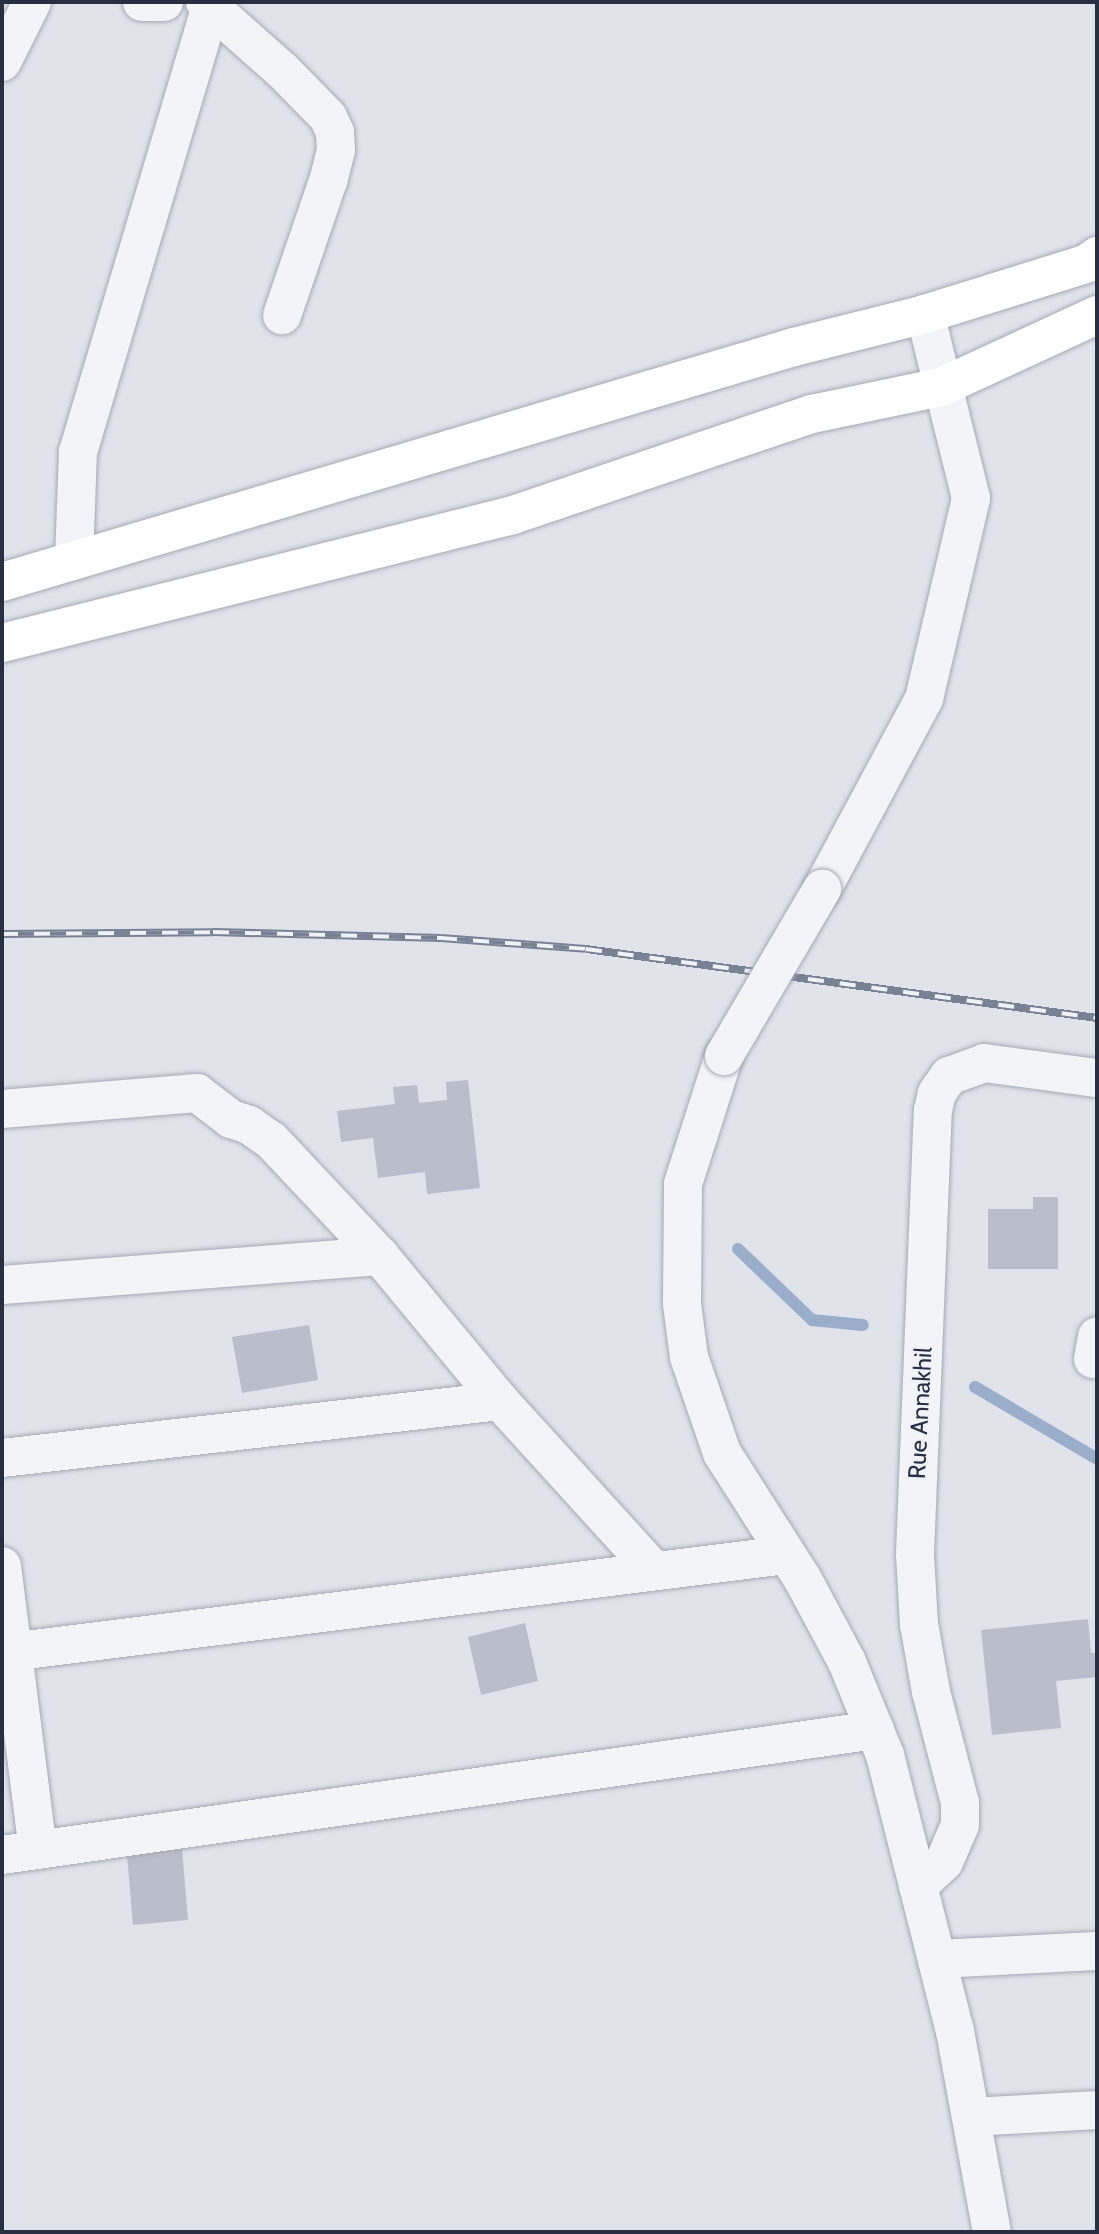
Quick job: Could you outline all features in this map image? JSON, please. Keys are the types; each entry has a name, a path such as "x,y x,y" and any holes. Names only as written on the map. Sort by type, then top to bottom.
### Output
{"main road":[{"path":"2,582 780,351 925,313 1086,264 1097,256"},
{"path":"2,643 513,515 812,414 941,387 1097,315"}],"street":[{"path":"2,62 32,2"},
{"path":"142,2 163,2"},
{"path":"74,560 78,452 207,5 284,71 328,117 335,132 336,150 328,181 282,315"},
{"path":"925,313 941,387 971,498 923,699 822,889 724,1056 683,1184 682,1304 696,1385 722,1453 786,1555 847,1662 885,1755 937,1959 972,2117 992,2232"},
{"name":"Rue Annakhil","path":"918,1886 944,1862 960,1825 960,1803 931,1692 919,1624 915,1554 933,1110 937,1093 949,1076 958,1069 984,1063 1097,1078"},
{"path":"2,1109 197,1093 272,1141 380,1256 500,1401 652,1568"},
{"path":"2,1285 380,1256"},
{"path":"2,1458 500,1401"},
{"path":"8,1653 652,1568 786,1555"},
{"path":"2,1566 20,1853 875,1730"},
{"path":"937,1959 1097,1951"},
{"path":"972,2117 1097,2110"}],"building":[{"path":"468,1080 480,1188 427,1194 425,1172 378,1178 373,1138 341,1142 337,1111 395,1104 393,1087 417,1085 419,1103 447,1100 446,1082"},
{"path":"1033,1197 1058,1197 1058,1269 988,1269 988,1209 1033,1209"},
{"path":"309,1325 318,1380 242,1393 232,1337"},
{"path":"1088,1619 1091,1653 1097,1653 1097,1677 1056,1681 1061,1728 992,1735 981,1630"},
{"path":"525,1623 538,1681 481,1695 468,1637"},
{"path":"182,1849 188,1920 133,1925 127,1855"}],"waterway":[{"path":"738,1249 812,1320 863,1325"},
{"path":"975,1387 1097,1459"}],"railway":[{"path":"2,934 213,932 441,938 586,949 1097,1018"}]}
